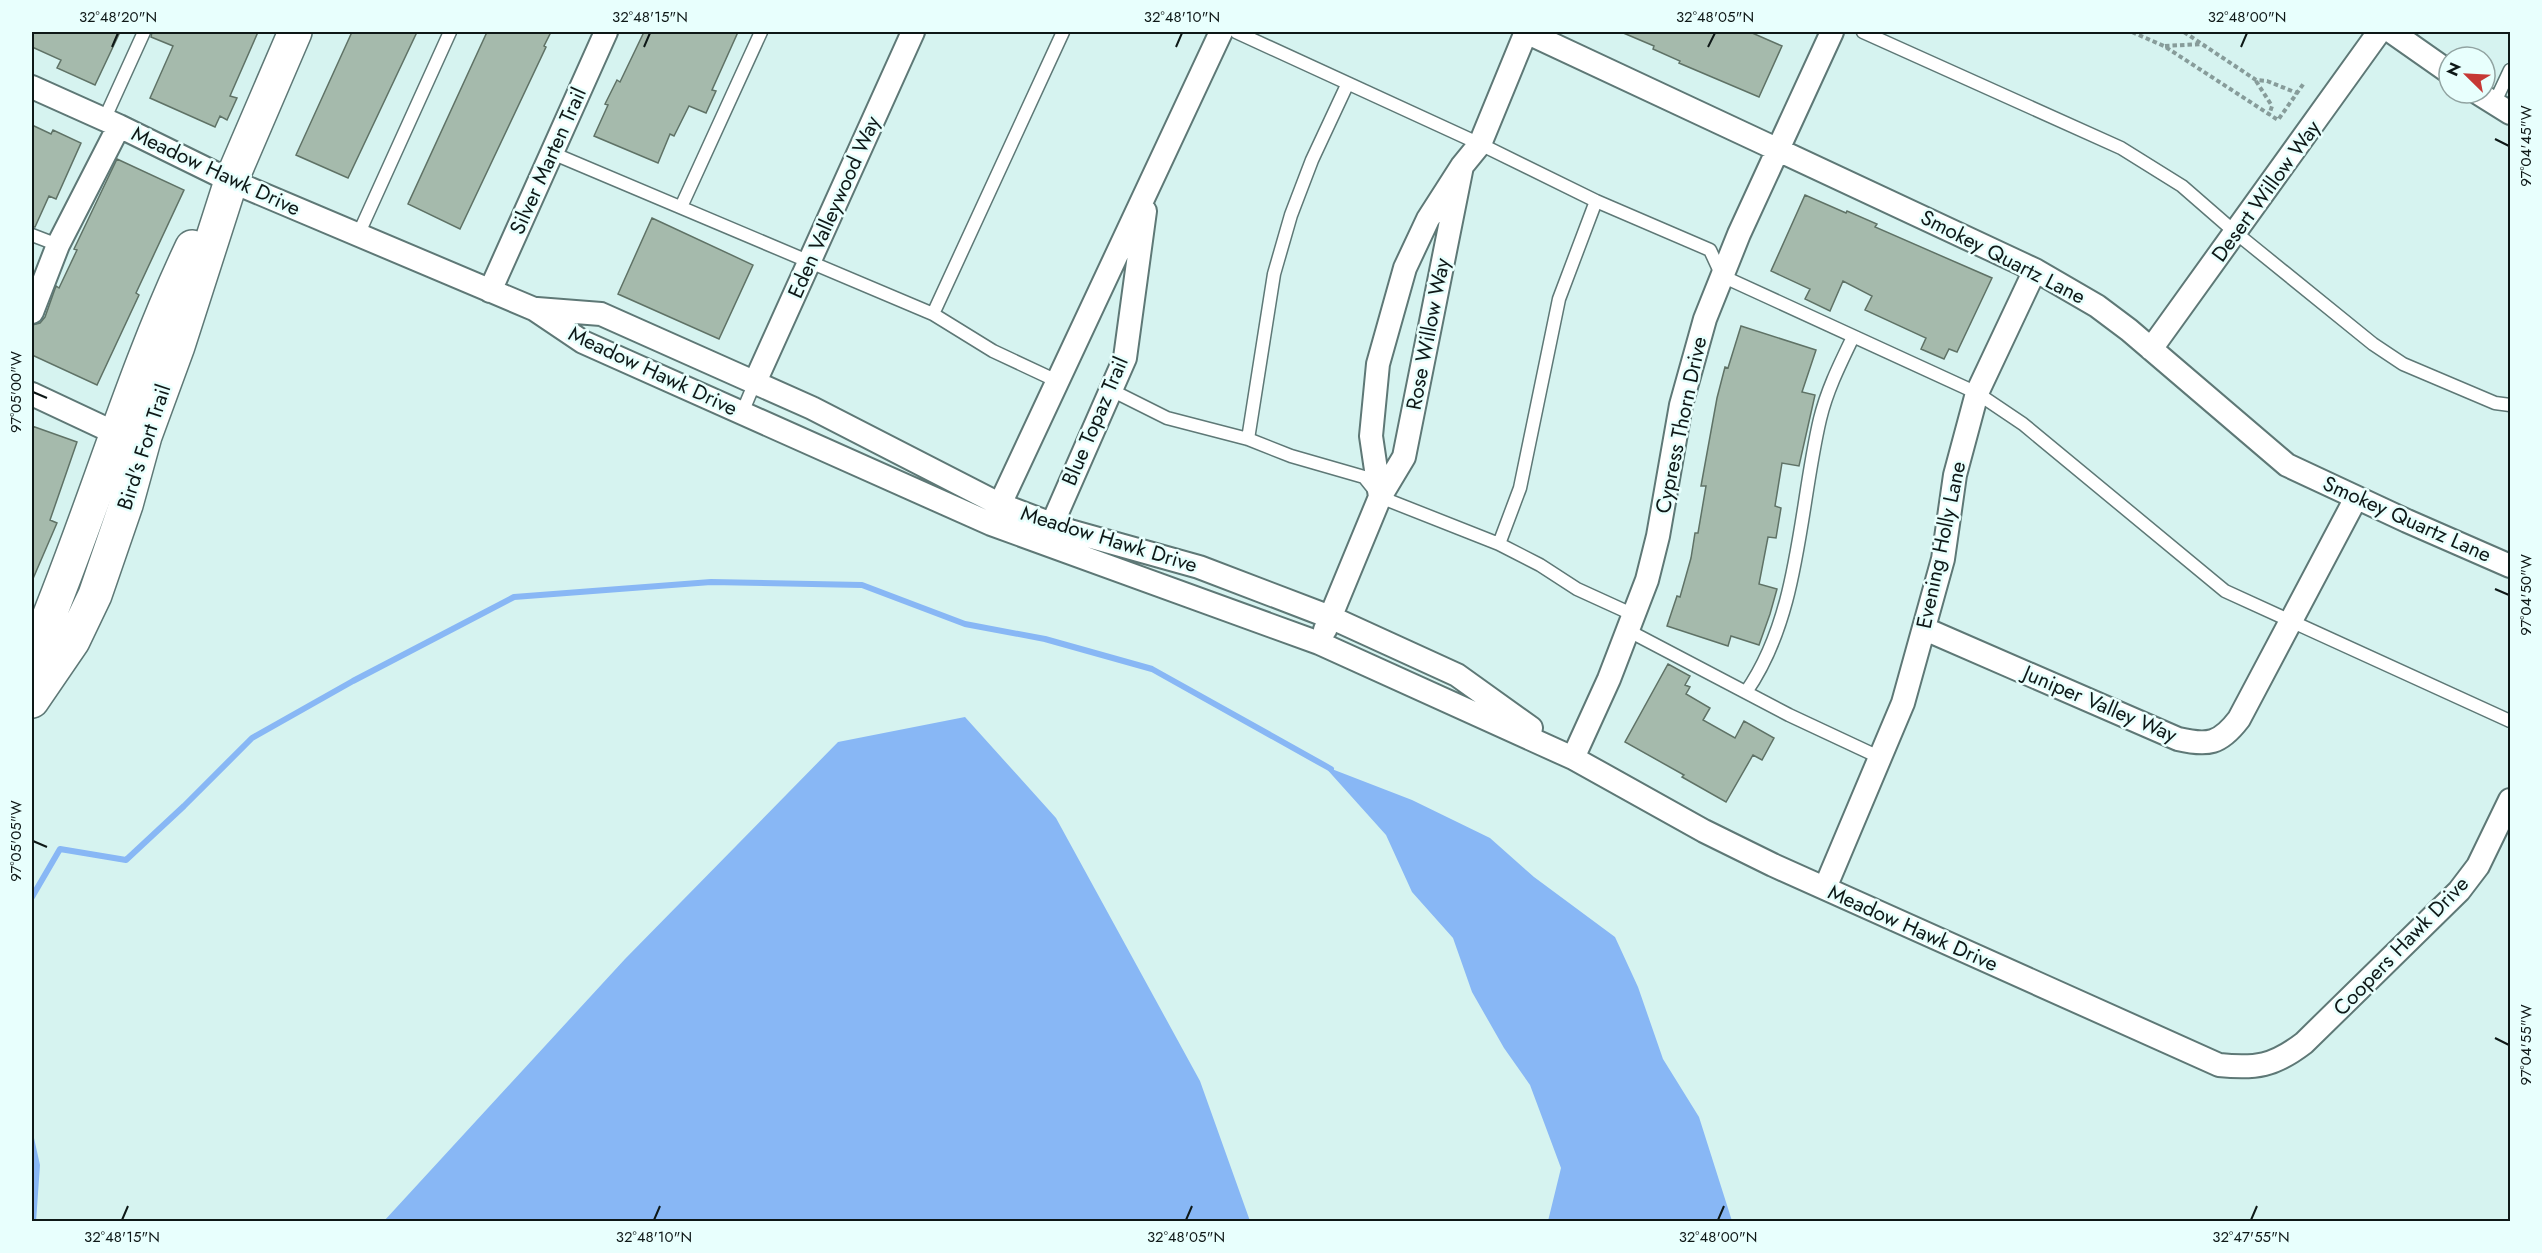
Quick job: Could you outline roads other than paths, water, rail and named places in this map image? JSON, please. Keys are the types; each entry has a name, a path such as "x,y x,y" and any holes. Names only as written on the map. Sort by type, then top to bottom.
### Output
{"street":[{"name":"Bird's Fort Trail","path":"32,658 67,574 129,440 178,346 231,181 295,32"},
{"name":"Silver Marten Trail","path":"490,291 606,32"},
{"name":"Eden Valleywood Way","path":"755,382 913,32"},
{"name":"Blue Topaz Trail","path":"995,514 1221,32"},
{"name":"Rose Willow Way","path":"1380,497 1371,436 1378,364 1405,268 1428,219 1462,166 1480,144 1526,32"},
{"name":"Smokey Quartz Lane","path":"1526,32 1778,147 2035,270 2097,306 2287,465 2511,566"},
{"name":"Desert Willow Way","path":"2151,349 2379,32"},
{"path":"2392,32 2437,64"},
{"name":"Cypress Thorn Drive","path":"1573,758 1647,580 1658,536 1681,405 1705,319 1828,33"},
{"name":"Meadow Hawk Drive","path":"32,87 231,181 534,309 583,342 742,413 1319,643 1573,758 1704,831 1825,888 2219,1065 2241,1068 2264,1066"},
{"path":"32,312 58,245 111,123"},
{"name":"Rose Willow Way","path":"1319,643 1380,497 1404,457 1462,166"},
{"name":"Blue Topaz Trail","path":"1047,534 1125,358 1148,188"},
{"name":"Evening Holly Lane","path":"1825,888 1903,703 1943,559 1955,475 1977,393 2035,270"},
{"name":"Meadow Hawk Drive","path":"534,309 601,314 755,382 812,408 995,514"},
{"path":"32,394 129,440"},
{"name":"Bird's Fort Trail","path":"32,701 74,641 95,596 126,505 129,440"},
{"name":"Juniper Valley Way","path":"1925,629 2178,739 2202,743 2221,739 2239,719 2356,498"},
{"name":"Meadow Hawk Drive","path":"1047,534 1199,567 1330,617 1457,675 1573,758"},
{"name":"Coopers Hawk Drive","path":"2264,1066 2286,1057 2304,1043 2459,891 2478,866 2511,800"}],"lane":[{"path":"111,123 144,32"},
{"path":"358,235 450,32"},
{"path":"681,207 761,32"},
{"path":"933,314 1063,32"},
{"path":"1236,32 1347,85 1480,144 1596,201 1710,250 1722,276 1977,393 2023,424 2224,591 2511,721"},
{"path":"1863,32 2121,148 2182,186 2373,344 2403,364 2495,403 2511,405"},
{"path":"2497,97 2511,70"},
{"path":"1248,440 1274,274 1291,215 1312,160 1347,85"},
{"path":"552,153 933,314 993,351 1057,381"},
{"path":"1498,544 1520,488 1559,298 1596,201"},
{"path":"32,235 58,245"},
{"path":"1746,692 1762,669 1779,629 1821,416 1833,379 1853,337"},
{"path":"742,413 755,382"},
{"path":"1111,390 1167,418 1248,440 1291,456 1364,477 1380,497 1498,544 1540,565 1746,692 1881,758"}],"water":[{"path":"965,717 1056,818 1200,1081 1250,1221 384,1221 625,959 838,742"},
{"path":"1324,766 1412,800 1490,838 1534,877 1615,937 1638,987 1663,1059 1699,1117 1732,1221 1548,1221 1561,1168 1530,1085 1504,1048 1472,992 1453,938 1412,892 1386,835"},
{"path":"32,1129 40,1165 36,1222 32,1221"}],"waterway":[{"path":"32,897 60,849 126,860 252,738 353,681 514,597 711,582 862,585 965,624 1045,639 1152,669 1331,769"}]}
